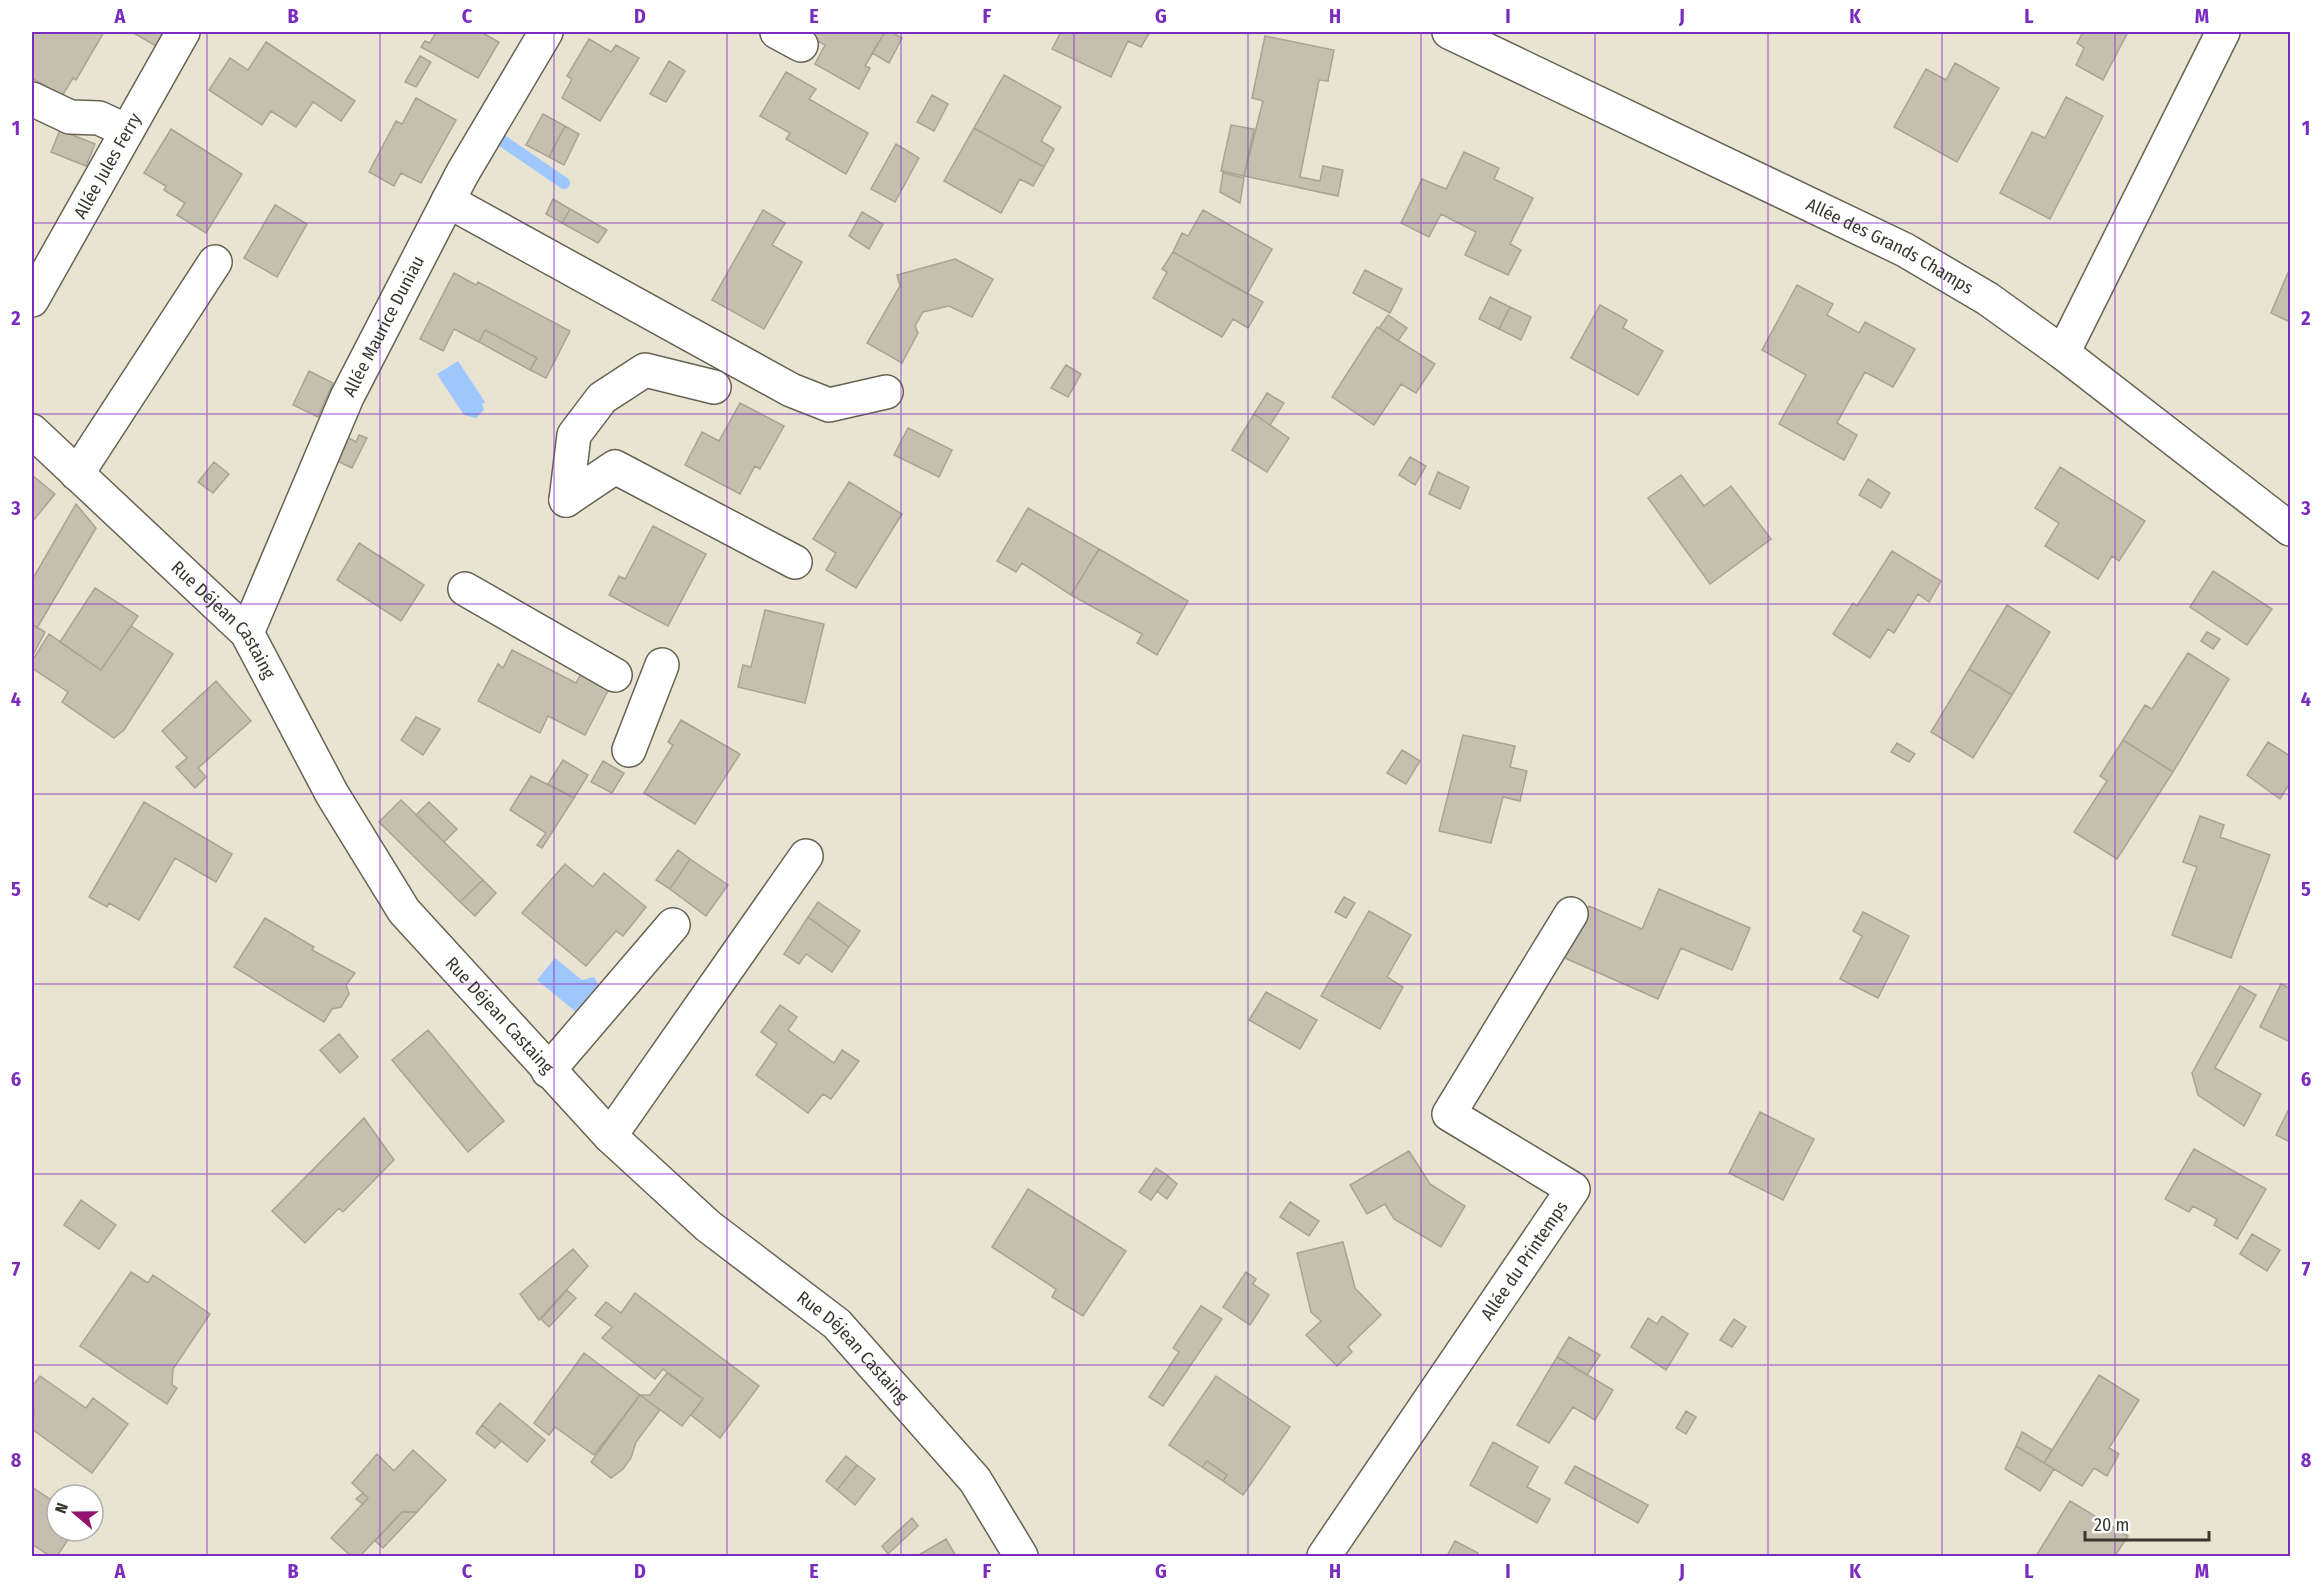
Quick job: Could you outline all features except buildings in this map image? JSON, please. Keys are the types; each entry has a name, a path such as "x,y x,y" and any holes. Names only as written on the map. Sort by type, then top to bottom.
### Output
{"street":[{"name":"Allée Jules Ferry","path":"32,300 183,32"},
{"name":"Allée Maurice Duniau","path":"247,633 347,397 448,201 546,32"},
{"name":"Allée des Grands Champs","path":"1449,32 1905,250 1988,299 2063,353 2290,529"},
{"path":"2063,353 2223,32"},
{"path":"32,99 70,117 99,118 127,131"},
{"path":"448,201 791,390 829,405 886,392"},
{"path":"77,474 215,262"},
{"path":"714,387 645,370 602,398 574,435 566,500 615,468 795,562"},
{"name":"Rue Déjean Castaing","path":"32,431 247,633 332,794 404,911 548,1071 610,1136 708,1226 837,1324 975,1480 1021,1557"},
{"path":"465,589 615,675"},
{"path":"629,750 662,664"},
{"path":"610,1136 806,856"},
{"name":"Allée du Printemps","path":"1324,1557 1573,1189 1449,1114 1571,914"},
{"path":"548,1071 673,925"}],"water":[{"path":"458,361 485,402 482,404 484,410 476,418 464,415 437,374"},
{"path":"555,958 582,980 594,977 598,984 581,1016 537,980"}],"waterway":[{"path":"488,131 564,183"}]}
